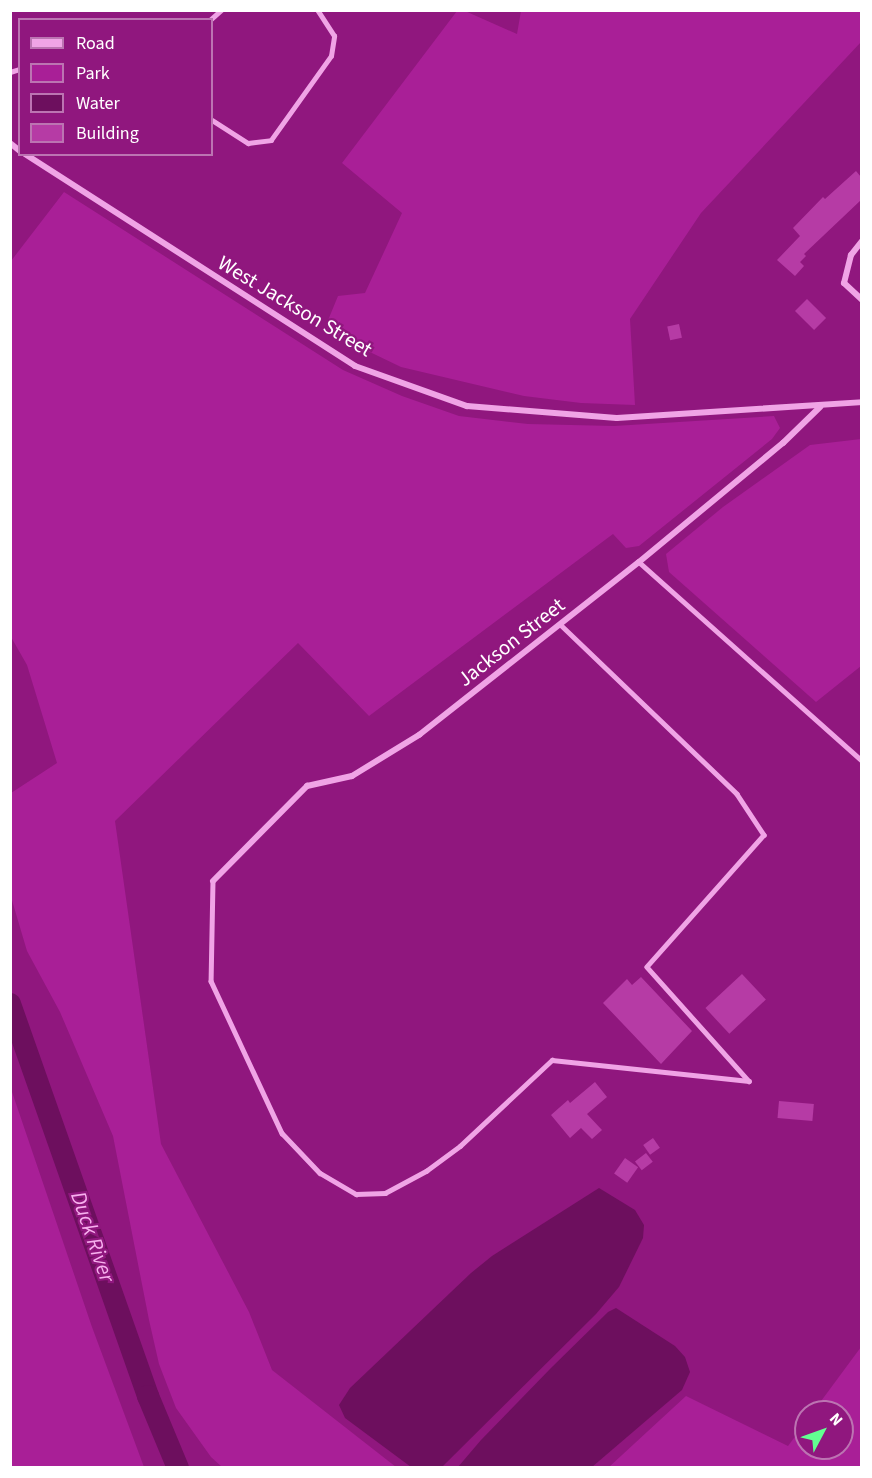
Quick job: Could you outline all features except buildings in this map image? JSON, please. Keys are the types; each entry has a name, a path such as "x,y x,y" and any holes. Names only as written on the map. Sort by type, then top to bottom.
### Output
{"street":[{"name":"West Jackson Street","path":"29,156 355,366 467,406 617,418 861,402"},
{"path":"861,241 851,255 844,283 861,300"},
{"name":"Jackson Street","path":"213,881 307,786 352,776 419,735 639,562 783,443 820,406"}],"lane":[{"path":"213,121 248,143 271,140 331,56 334,36 317,10"},
{"path":"639,562 861,761"},
{"path":"213,881 211,981 282,1133 320,1173 356,1194 385,1193 426,1171 460,1146 552,1060 749,1081 647,967 764,836 736,794 560,624"}],"green space":[{"path":"457,11 465,11 517,34 521,11 861,11 861,42 701,213 630,319 635,405 581,403 524,396 401,367 324,330 338,296 365,293 402,213 342,163"},
{"path":"64,192 343,370 402,396 459,416 528,424 614,426 774,416 780,428 772,439 639,546 626,548 613,534 369,716 298,643 115,821 161,1144 249,1312 272,1370 396,1467 222,1467 211,1457 176,1408 159,1364 113,1136 60,1012 27,951 11,897 11,793 57,763 27,665 11,637 11,261"},
{"path":"861,439 861,666 816,702 669,572 666,554 723,507 810,445"},
{"path":"11,1089 92,1327 144,1467 11,1467"},
{"path":"861,1347 861,1467 609,1467 686,1396 788,1446 794,1438 794,1460 854,1460 854,1400 822,1400"}],"water":[{"path":"599,1188 635,1210 644,1225 643,1238 619,1287 596,1314 442,1467 411,1467 345,1418 339,1405 350,1388 471,1273 492,1256"},
{"path":"616,1308 675,1346 685,1357 690,1372 682,1390 592,1467 458,1467 551,1368 608,1312"}],"waterway":[{"name":"Duck River","path":"10,1004 148,1396 178,1468"}]}
